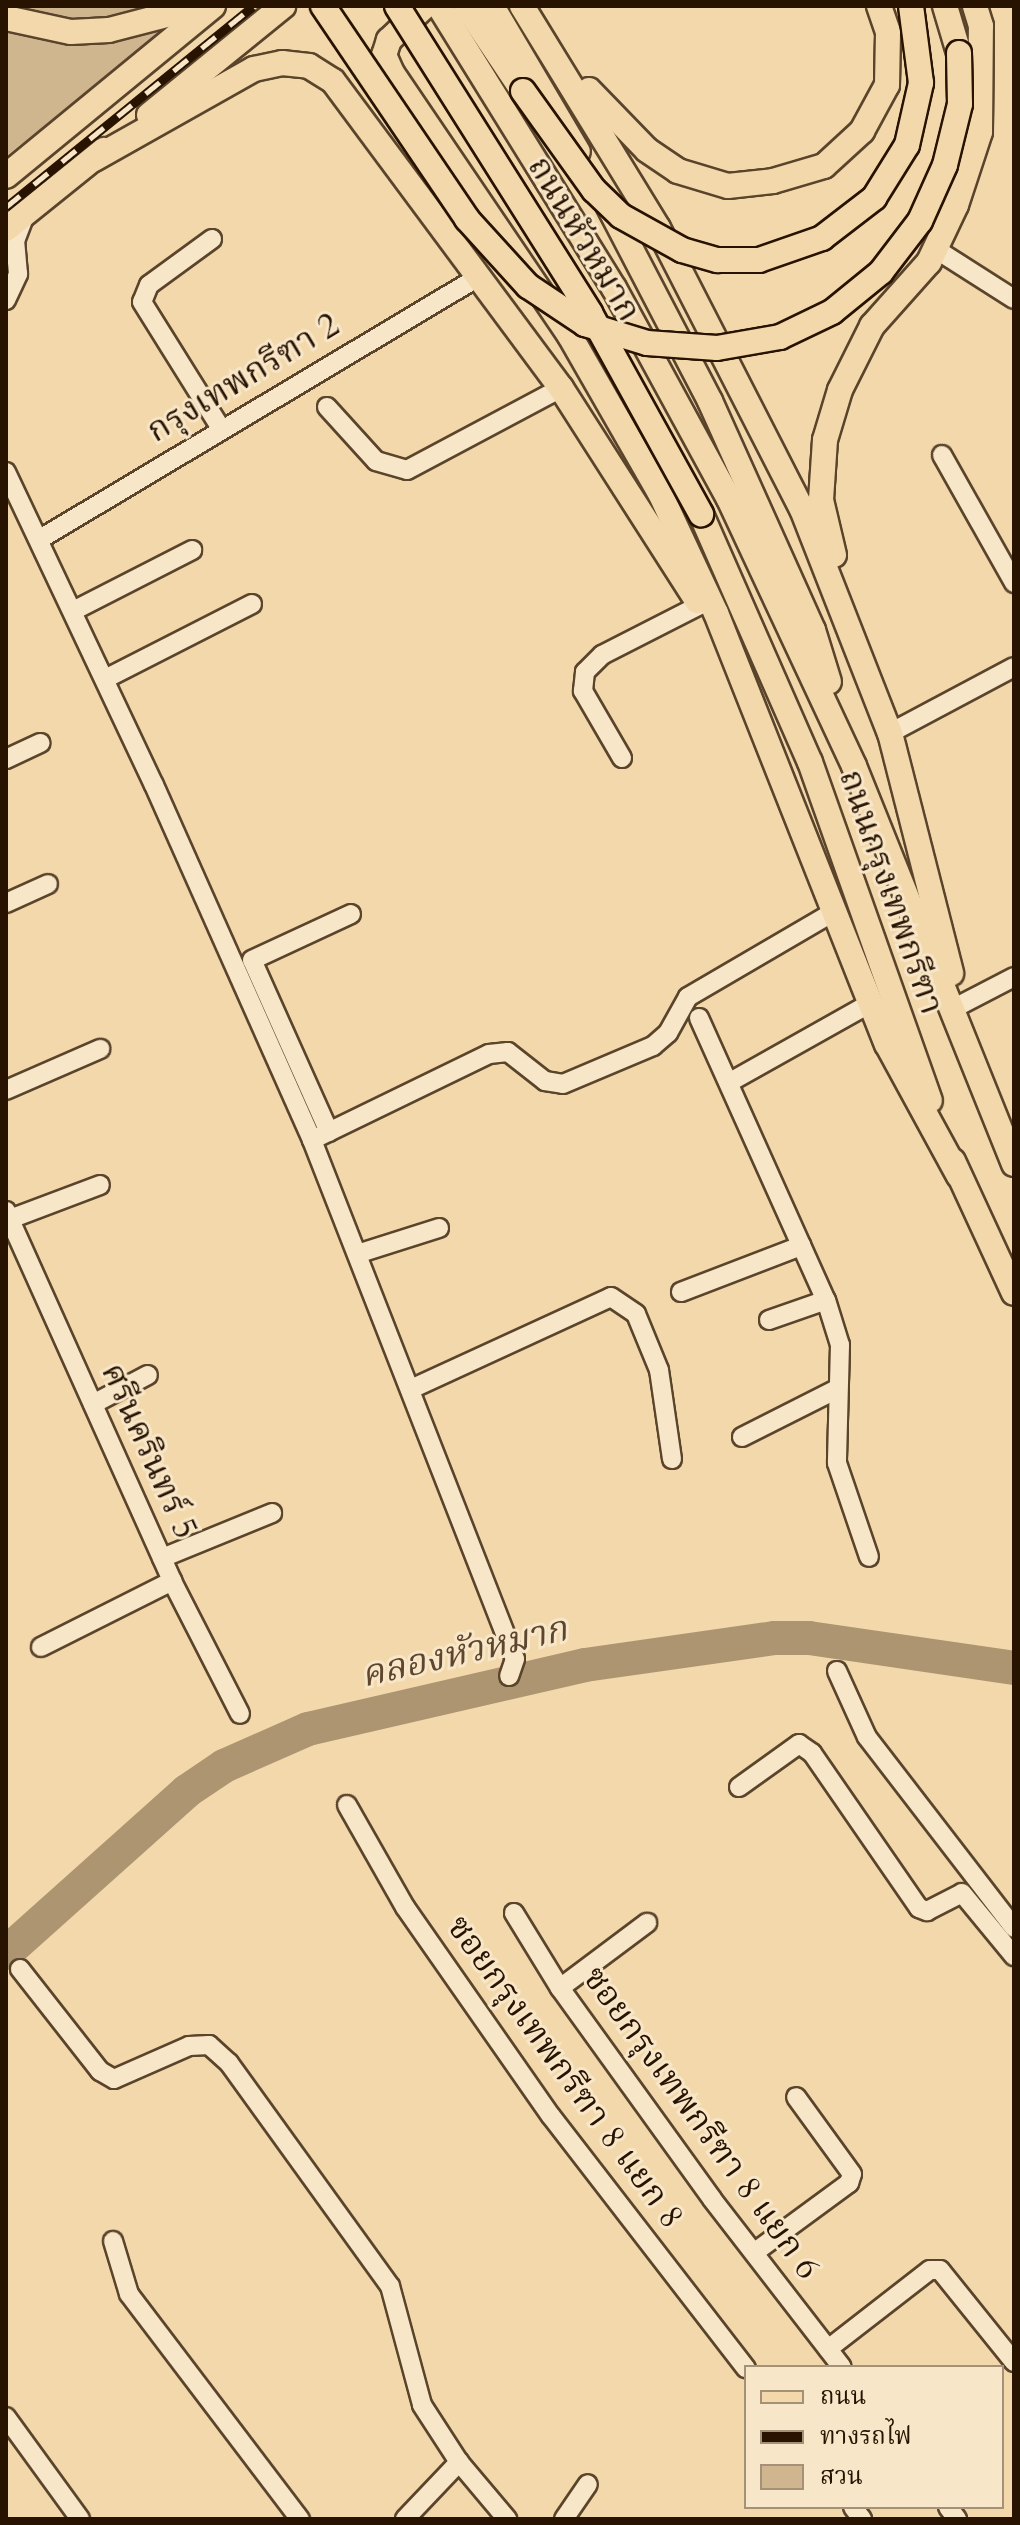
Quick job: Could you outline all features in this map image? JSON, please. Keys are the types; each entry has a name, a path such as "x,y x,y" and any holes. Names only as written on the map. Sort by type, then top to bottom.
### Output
{"main road":[{"path":"6,18 36,27 109,30 202,6"},
{"path":"6,176 213,6"},
{"path":"6,229 283,6"},
{"path":"323,6 467,219 528,286 585,324 647,343 717,348 780,337 832,312 881,272 920,221 945,165 960,104 959,53 945,6"},
{"name":"ถนนหัวหมาก","path":"397,6 583,300 701,514"},
{"path":"425,6 389,40 384,55 388,64 405,97 570,336 617,415 695,562 739,681 869,1004 918,1106 959,1176"},
{"name":"ถนนหัวหมาก","path":"439,6 614,288 729,499"},
{"path":"466,6 569,156 621,216 682,250 718,260 759,260 822,238 864,206 907,145 921,83 911,6"},
{"path":"492,6 650,277 710,401 813,630 854,766"},
{"path":"522,6 601,104 647,150 678,171 728,186 773,181 824,166 862,131 887,85 888,32 879,6"},
{"path":"522,6 652,216 802,509 890,733 969,1049"},
{"path":"865,663 821,500 825,440 840,390 872,326 937,250 980,132 981,26 975,6"},
{"path":"94,159 254,69 282,63 309,66 333,81 357,109 561,388 700,605 739,681"},
{"name":"ถนนกรุงเทพกรีฑา","path":"729,499 854,766 1014,1164"},
{"name":"ถนนกรุงเทพกรีฑา","path":"701,514 810,762 959,1176 1014,1293"}],"street":[{"path":"6,300 18,274 18,228 29,210"},
{"path":"212,239 149,285 142,302 220,427"},
{"path":"937,250 1014,299"},
{"name":"กรุงเทพกรีฑา 2","path":"40,539 220,427 480,276"},
{"path":"327,407 376,461 407,470 561,388"},
{"path":"942,455 1014,583"},
{"path":"6,472 320,1136"},
{"path":"73,611 192,550"},
{"path":"105,679 252,604"},
{"path":"622,758 583,691 585,672 602,655 700,605"},
{"path":"890,733 1014,667"},
{"path":"6,759 41,743"},
{"path":"6,903 48,884"},
{"path":"320,1136 489,1054 508,1052 545,1081 563,1084 653,1046 668,1033 688,997 832,913"},
{"path":"351,914 252,960 320,1136 357,1254 515,1659 509,1676"},
{"path":"958,1006 1014,977"},
{"path":"730,1082 869,1004"},
{"path":"699,1018 826,1300 840,1345 835,1390 837,1463 869,1557"},
{"path":"6,1090 100,1049"},
{"path":"9,1224 100,1185"},
{"name":"ศรีนครินทร์ 5","path":"9,1224 172,1581 240,1714"},
{"path":"357,1254 439,1228"},
{"path":"681,1292 801,1246"},
{"path":"411,1389 611,1297 636,1314 659,1370 672,1459"},
{"path":"769,1320 826,1300"},
{"path":"93,1404 148,1375"},
{"path":"742,1437 835,1390"},
{"path":"162,1558 272,1513"},
{"path":"41,1647 172,1581"},
{"path":"837,1671 867,1737 1014,1928"},
{"path":"739,1787 787,1748 806,1749 912,1901 927,1911 962,1893 1014,1956"},
{"name":"ซอยกรุงเทพกรีฑา 8 แยก 8","path":"347,1805 405,1907 551,2116 744,2365"},
{"name":"ซอยกรุงเทพกรีฑา 8 แยก 6","path":"514,1913 560,1988 840,2365"},
{"path":"560,1988 647,1923"},
{"path":"20,1969 100,2071 114,2079 189,2046 209,2045 229,2063 390,2286 410,2348 414,2387 459,2462 507,2519"},
{"path":"755,2252 849,2183 852,2174 796,2097"},
{"path":"113,2241 129,2294 300,2519"},
{"path":"828,2349 930,2270 940,2270 1012,2356"},
{"path":"6,2417 80,2519"},
{"path":"405,2519 459,2462"},
{"path":"564,2519 588,2484"}],"green space":[{"path":"6,6 199,6 6,156"}],"waterway":[{"name":"คลองหัวหมาก","path":"6,1953 187,1791 224,1766 308,1729 585,1665 775,1638 809,1638 1014,1668"}],"railway":[{"path":"6,207 253,6"}]}
